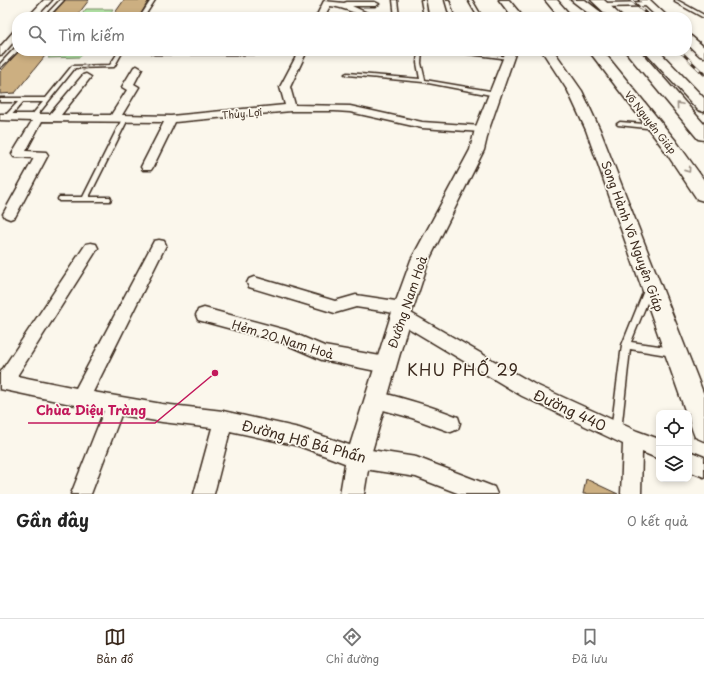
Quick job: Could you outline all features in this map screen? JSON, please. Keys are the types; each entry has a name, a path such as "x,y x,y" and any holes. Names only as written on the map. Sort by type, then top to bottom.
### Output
{"highway":[{"path":"551,0 562,12"},
{"path":"560,0 571,12"},
{"path":"577,0 599,6 608,12"},
{"name":"Võ Nguyên Giáp","path":"600,56 656,127 704,194"},
{"name":"Võ Nguyên Giáp","path":"609,56 645,96 704,168"},
{"path":"643,56 704,135"},
{"path":"645,56 704,106"}],"main road":[{"path":"504,0 514,12"},
{"path":"646,2 657,12"},
{"path":"692,42 704,53"},
{"name":"Song Hành Võ Nguyên Giáp","path":"551,56 575,91 590,123 704,428"}],"street":[{"path":"37,12 48,0"},
{"path":"599,6 646,2"},
{"path":"322,12 327,3 375,4"},
{"path":"339,4 359,12"},
{"path":"0,52 12,39"},
{"path":"291,108 285,86 300,56"},
{"name":"Đường Nam Hoà","path":"352,494 358,458 402,312 420,260 476,150 482,129 509,56"},
{"path":"120,118 134,87 127,87 136,69"},
{"path":"53,118 86,77"},
{"name":"Thủy Lợi","path":"4,117 171,119 291,108 350,109 422,125 482,129"},
{"path":"10,214 42,155 18,154 36,117"},
{"path":"146,167 171,119"},
{"path":"80,398 159,245"},
{"path":"2,381 91,248"},
{"path":"254,283 335,308 356,301 402,312"},
{"name":"Đường 440","path":"402,312 528,390 624,435 656,448"},
{"name":"Hẻm 20 Nam Hoà","path":"204,315 286,337 322,353 386,365"},
{"name":"Đường Hồ Bá Phấn","path":"2,381 116,405 162,413 223,420 299,437 358,458 416,467 487,494"},
{"path":"375,400 412,409 451,423"},
{"path":"81,494 116,405"},
{"path":"204,494 223,420"},
{"path":"624,435 630,494"},
{"path":"692,462 704,467"}],"lane":[{"path":"51,12 62,0"},
{"path":"145,12 153,0"},
{"path":"395,0 396,12"},
{"path":"423,0 425,12"},
{"path":"447,0 451,12"},
{"path":"470,0 477,12"},
{"path":"676,1 704,17"},
{"path":"0,67 12,54"},
{"path":"36,117 47,100 74,67 112,66 118,56"},
{"path":"420,56 419,63 424,81"},
{"path":"348,74 424,81 496,94"},
{"path":"0,100 47,100"},
{"path":"4,117 22,100"},
{"path":"85,199 120,118"},
{"path":"620,124 656,127"},
{"path":"61,199 108,199"},
{"path":"624,435 626,345 651,284"},
{"path":"626,345 676,352"}],"green space":[{"path":"86,9 113,9 111,12 84,12"},
{"path":"50,56 81,56 80,57 48,58"}],"building":[{"path":"65,0 89,0 80,12 54,12"},
{"path":"124,0 149,0 142,12 116,12"},
{"path":"14,56 45,56 15,93 0,94 0,72"},
{"path":"586,479 618,494 583,494"}],"railway":[{"path":"631,0 644,12"},
{"path":"685,56 704,74"}],"place":[{"name":"Chùa Diệu Tràng","path":"215,373"}],"district":[{"name":"KHU PHỐ 29","path":"463,369"}]}
